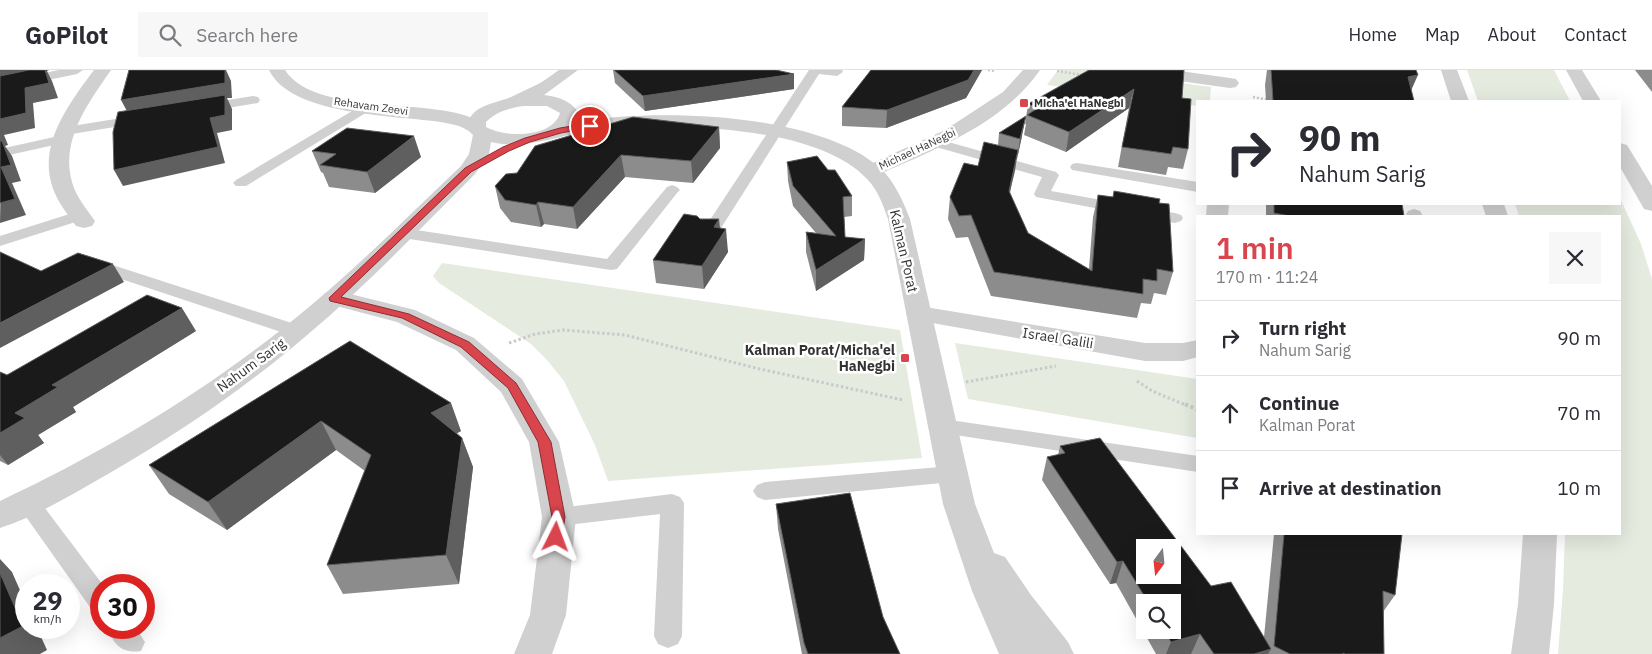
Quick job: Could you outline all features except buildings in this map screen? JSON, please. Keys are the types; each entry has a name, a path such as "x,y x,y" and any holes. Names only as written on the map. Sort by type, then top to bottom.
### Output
{"street":[{"path":"82,219 70,205 62,188 58,172 64,135 78,107 103,70"},
{"name":"Rehavam Zeevi","path":"277,70 278,74 295,88 323,99 364,108 416,112 464,111 504,104"},
{"path":"504,104 534,93 571,70"},
{"path":"543,135 560,128 569,118 569,112 563,106 558,96 559,88 571,70"},
{"name":"Michael HaNegbi","path":"872,171 952,134 1010,96 1032,70"},
{"path":"1136,70 1231,76 1228,100"},
{"path":"1449,70 1460,100"},
{"path":"1574,70 1591,100"},
{"name":"Kalman Porat","path":"504,104 538,100 596,115 650,122"},
{"name":"Nahum Sarig","path":"0,515 80,473 155,430 254,364 297,330 334,298 468,170 479,154 480,132 476,124 479,117 504,104"},
{"name":"Rehavam Zeevi","path":"416,112 463,122 474,126 480,132 506,140 543,135"},
{"name":"Kalman Porat","path":"543,135 590,126 650,122 722,124 776,131 813,140 838,150 872,171 890,195 899,219 955,489 990,591 1018,654"},
{"name":"Nahum Sarig","path":"468,170 506,149 543,135"},
{"path":"1621,151 1652,204"},
{"path":"334,298 406,316 465,344 512,386 544,442 559,517 548,615 533,654"},
{"name":"Israel Galili","path":"919,314 1145,352 1183,352 1196,349"},
{"name":"Kalman Porat","path":"955,489 994,568 1018,606 1055,654"},
{"path":"1530,654 1536,604 1540,535"}],"lane":[{"path":"0,86 77,70"},
{"path":"708,235 815,70 838,72"},
{"path":"188,111 253,100"},
{"path":"241,183 364,108"},
{"path":"0,153 64,135 150,117"},
{"path":"934,142 1051,175 1042,194 1175,218"},
{"path":"1077,167 1196,187"},
{"path":"403,233 611,265 672,190"},
{"path":"0,241 82,219"},
{"path":"80,259 297,330"},
{"path":"938,406 1196,464"},
{"path":"765,491 955,489"},
{"path":"27,501 90,587"},
{"path":"559,517 672,503 668,636"}],"path":[{"path":"476,354 535,334 564,330 625,335 760,369 938,406 984,380 1063,366"},
{"path":"1135,380 1152,391 1196,409"}],"shaded area":[{"path":"1058,70 1086,70 1211,87 1210,100 1196,100 1196,106 1047,85"},
{"path":"1467,70 1554,70 1569,100 1478,100"},
{"path":"1621,200 1641,244 1652,279 1652,654 1558,654 1565,535 1621,535 1621,215 1519,215 1515,205 1621,205"},
{"path":"442,263 900,330 922,458 608,481 595,445 564,381 531,344 439,283 433,276"},
{"path":"955,343 1196,379 1196,438 968,399"}],"place":[{"name":"Micha'el HaNegbi","path":"1024,103"},
{"name":"Kalman Porat/Micha'el HaNegbi","path":"905,358"}],"route":[{"path":"556,537 559,517 544,442 512,386 465,344 406,316 334,298 468,170 506,149 528,140 560,130 590,126"}]}
